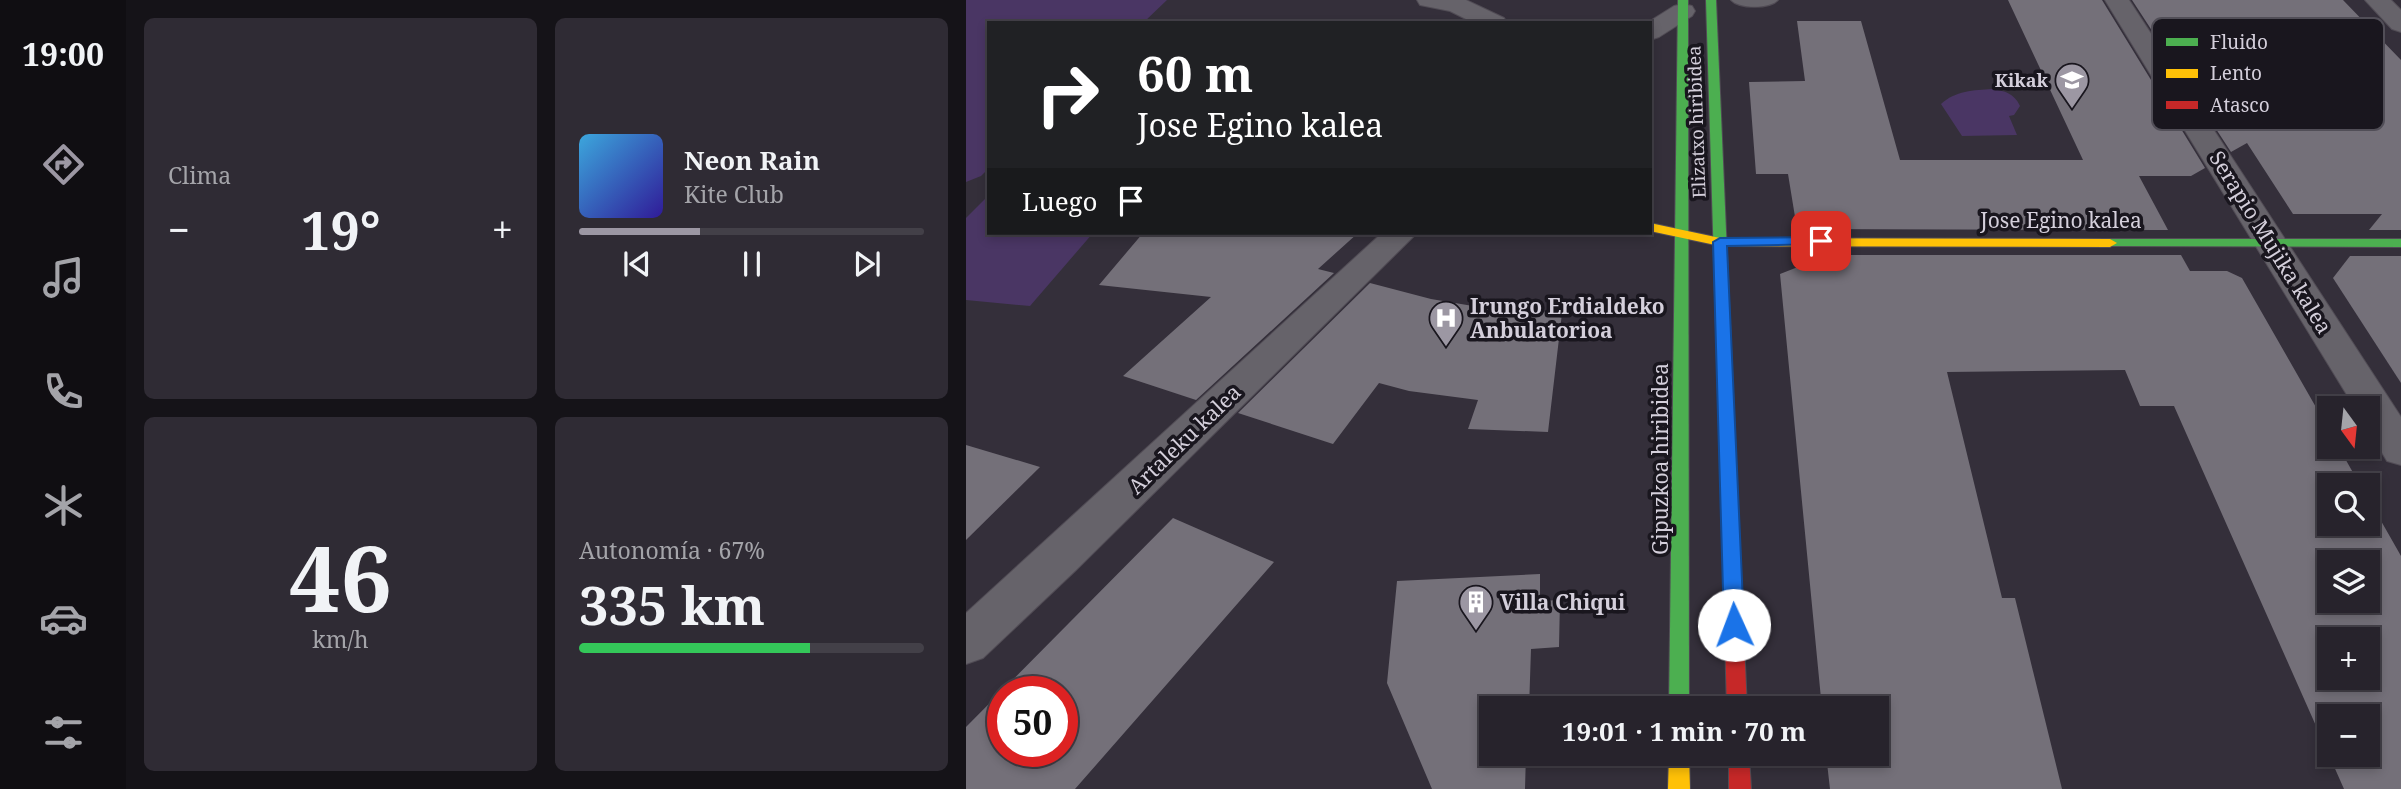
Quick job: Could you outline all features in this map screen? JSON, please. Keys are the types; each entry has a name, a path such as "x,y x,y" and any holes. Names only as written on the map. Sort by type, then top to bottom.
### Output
{"main road":[{"name":"Elizatxo hiribidea","path":"1711,0 1720,242"},
{"name":"Gipuzkoa hiribidea","path":"1679,696 1683,6"},
{"path":"1652,227 1720,242 1737,696"},
{"name":"Jose Egino kalea","path":"1720,242 2401,243"},
{"path":"1679,766 1679,789"},
{"path":"1739,766 1740,789"}],"street":[{"path":"1429,0 1457,5 1491,21"},
{"name":"Serapio Mujika kalea","path":"2117,0 2152,55"},
{"path":"2377,0 2401,24"},
{"path":"1652,30 1683,6"},
{"name":"Serapio Mujika kalea","path":"2200,130 2401,450"},
{"name":"Artaleku kalea","path":"966,643 1399,235"}],"lane":[{"path":"1740,0 1769,0"}],"shaded area":[{"path":"966,0 1167,0 1145,21 987,21 987,170 981,176 966,182"},
{"path":"1992,89 2009,93 2020,106 2014,115 2009,116 2017,135 1962,136 1941,104 1959,94"},
{"path":"987,197 987,235 1091,235 1030,306 966,300 966,218"}],"building":[{"path":"2008,0 2102,0 2152,82 2152,130 2182,130 2205,168 2191,176 2139,176 2168,230 1797,229 1788,174 1756,174 1749,82 1805,81 1797,21 1861,21 1900,160 2083,160"},
{"path":"2132,0 2343,0 2360,18 2152,18 2152,31"},
{"path":"2384,42 2401,60 2401,230 2369,230 2382,214 2293,214 2247,143 2231,152 2217,130 2384,130"},
{"path":"1141,235 1356,235 1318,269 1334,273 1196,400 1123,376 1211,297 1099,285"},
{"path":"1801,255 2181,255 2190,271 2227,271 2242,278 2317,409 2317,459 2345,459 2353,473 2317,473 2317,536 2380,536 2380,519 2401,556 2401,789 2344,789 2334,767 2380,767 2380,704 2317,704 2317,728 2174,406 2140,406 2125,370 1947,372 2002,598 2015,598 2062,789 1830,789 1827,766 1889,766 1889,696 1821,696 1780,274 1803,265"},
{"path":"2350,256 2401,256 2401,383 2333,278"},
{"name":"Irungo Erdialdeko Anbulatorioa","path":"1370,283 1431,299 1473,306 1562,313 1548,432 1468,429 1478,400 1409,391 1379,383 1333,444 1238,413"},
{"path":"966,445 1040,467 966,540"},
{"path":"1173,518 1274,562 1075,789 966,789 966,727 987,706 987,767 1078,767 1078,676 1017,676"},
{"name":"Villa Chiqui","path":"1540,574 1540,601 1560,600 1559,647 1531,649 1529,696 1479,696 1479,766 1526,766 1525,789 1432,789 1387,683 1397,581"}],"traffic: fast":[{"path":"1679,696 1683,0"},
{"path":"1711,0 1728,461"},
{"path":"2110,243 2401,243"}],"traffic: slow":[{"path":"1652,227 1720,242 2110,243"},
{"path":"1679,766 1679,789"}],"traffic: jam":[{"path":"1728,461 1737,696"},
{"path":"1739,766 1740,789"}],"place":[{"name":"Kikak","path":"2072,110"},
{"name":"Irungo Erdialdeko Anbulatorioa","path":"1446,348"},
{"name":"Villa Chiqui","path":"1476,632"}],"route":[{"path":"1734,625 1720,242 1821,241"}]}
